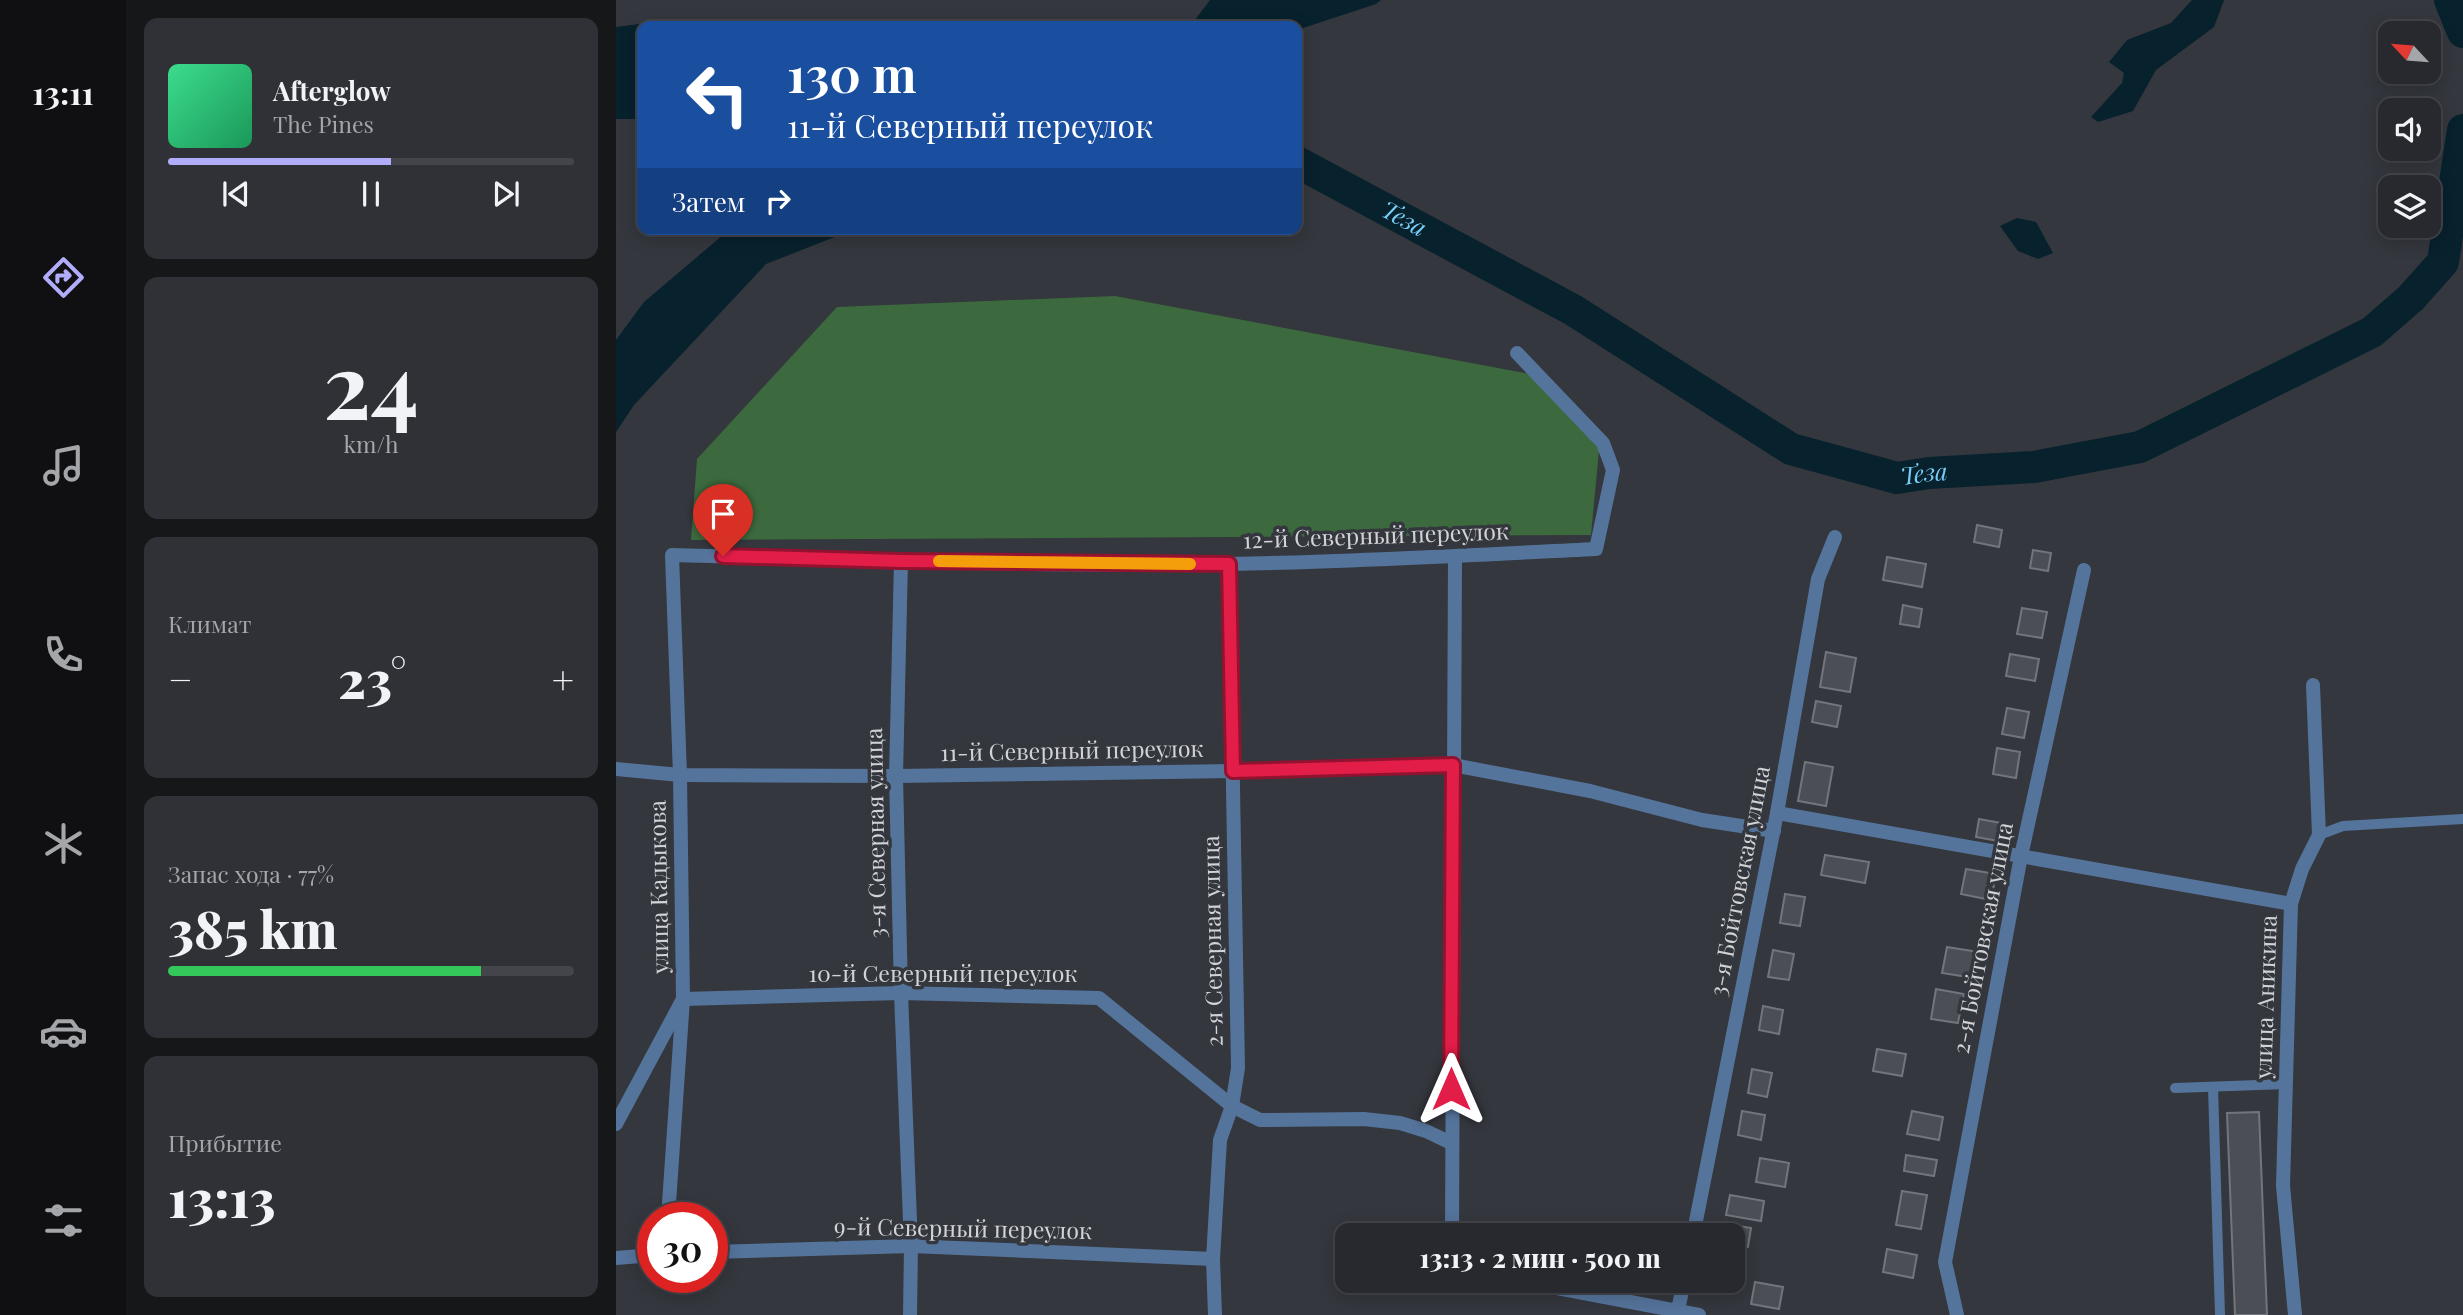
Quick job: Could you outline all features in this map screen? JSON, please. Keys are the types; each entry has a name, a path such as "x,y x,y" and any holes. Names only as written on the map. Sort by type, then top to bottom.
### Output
{"street":[{"name":"12-й Северный переулок","path":"672,555 901,561 1229,564 1596,548 1613,470 1603,443 1517,353"},
{"name":"3-я Бойтовская улица","path":"1696,1223 1774,831 1818,579 1835,537"},
{"name":"улица Кадыкова","path":"669,1202 683,999 680,775 672,555"},
{"path":"1452,1223 1455,556"},
{"name":"3-я Северная улица","path":"901,561 896,776 911,1247 910,1315"},
{"name":"2-я Северная улица","path":"1215,1315 1213,1259 1220,1140 1232,1106 1238,1068 1229,564"},
{"name":"2-я Бойтовская улица","path":"1957,1315 1945,1262 2021,856 2084,570"},
{"name":"улица Аникина","path":"2295,1315 2283,1186 2291,904 2302,869 2319,835 2312,685"},
{"name":"11-й Северный переулок","path":"616,769 680,775 896,776 1453,765 1590,791 1703,820 1774,831"},
{"path":"1777,813 2291,904"},
{"name":"10-й Северный переулок","path":"683,999 901,993 1099,998 1232,1106 1260,1120 1364,1119 1400,1123 1451,1143"},
{"path":"616,1124 683,999"},
{"name":"9-й Северный переулок","path":"728,1252 911,1247 1213,1259"},
{"path":"616,1258 637,1256"},
{"path":"1579,1293 1699,1315"},
{"path":"1677,1313 1681,1293"}],"lane":[{"path":"2319,835 2343,826 2463,819"},
{"path":"2175,1088 2286,1084"},
{"path":"2213,1087 2220,1315"}],"green space":[{"path":"1115,296 1540,376 1600,440 1591,535 691,540 697,459 837,307"}],"water":[{"path":"1210,0 1381,0 1302,28 1302,21 1192,21"},
{"path":"2192,0 2224,0 2214,27 2156,70 2133,111 2098,122 2091,117 2122,83 2124,73 2109,62 2127,40 2171,23"},
{"path":"637,24 637,119 616,119 616,27"},
{"path":"2017,218 2036,222 2053,253 2038,259 2018,251 2000,226"},
{"path":"723,235 840,235 766,264 634,405 616,432 616,340 644,302"}],"building":[{"path":"1977,525 2002,530 1999,547 1974,542"},
{"path":"2033,550 2051,553 2048,571 2030,568"},
{"path":"1887,557 1926,564 1922,587 1883,580"},
{"path":"1903,605 1922,609 1919,627 1900,624"},
{"path":"2022,608 2047,612 2042,638 2017,634"},
{"path":"1826,652 1856,658 1850,692 1820,687"},
{"path":"2010,654 2039,659 2035,681 2006,676"},
{"path":"1816,701 1841,706 1837,727 1812,722"},
{"path":"2007,708 2029,712 2024,738 2002,734"},
{"path":"1997,748 2020,752 2016,778 1993,774"},
{"path":"1805,762 1833,767 1826,806 1798,801"},
{"path":"1979,819 2007,824 2004,842 1976,837"},
{"path":"1825,855 1869,862 1865,883 1821,875"},
{"path":"1966,869 1996,874 1991,900 1961,894"},
{"path":"1785,894 1805,897 1800,926 1780,923"},
{"path":"1947,947 1979,952 1974,978 1942,973"},
{"path":"1773,950 1794,954 1789,980 1768,977"},
{"path":"1936,989 1964,994 1958,1023 1931,1019"},
{"path":"1763,1006 1783,1010 1779,1034 1759,1030"},
{"path":"1877,1049 1906,1054 1902,1076 1873,1071"},
{"path":"1752,1069 1772,1073 1767,1097 1748,1093"},
{"path":"1742,1111 1765,1115 1761,1140 1738,1135"},
{"path":"1912,1111 1943,1117 1939,1140 1907,1134"},
{"path":"2259,1112 2267,1315 2235,1315 2227,1113"},
{"path":"1906,1155 1937,1160 1934,1176 1904,1171"},
{"path":"1760,1158 1789,1163 1785,1187 1756,1182"},
{"path":"1902,1191 1927,1195 1921,1229 1896,1225"},
{"path":"1730,1195 1764,1201 1761,1221 1726,1215"},
{"path":"1745,1227 1751,1228 1748,1247 1745,1247"},
{"path":"1887,1249 1917,1255 1913,1278 1883,1272"},
{"path":"1755,1282 1783,1287 1779,1309 1751,1304"}],"waterway":[{"name":"Теза","path":"2450,0 2463,32"},
{"name":"Теза","path":"1302,165 1573,310 1791,449 1897,478 1929,473 2034,467 2140,447 2372,332 2411,298 2443,262 2463,130"}],"slow traffic":[{"path":"939,561 1190,564"}],"route":[{"path":"723,556 901,561 1229,564 1233,771 1453,765 1451,1089"}]}
